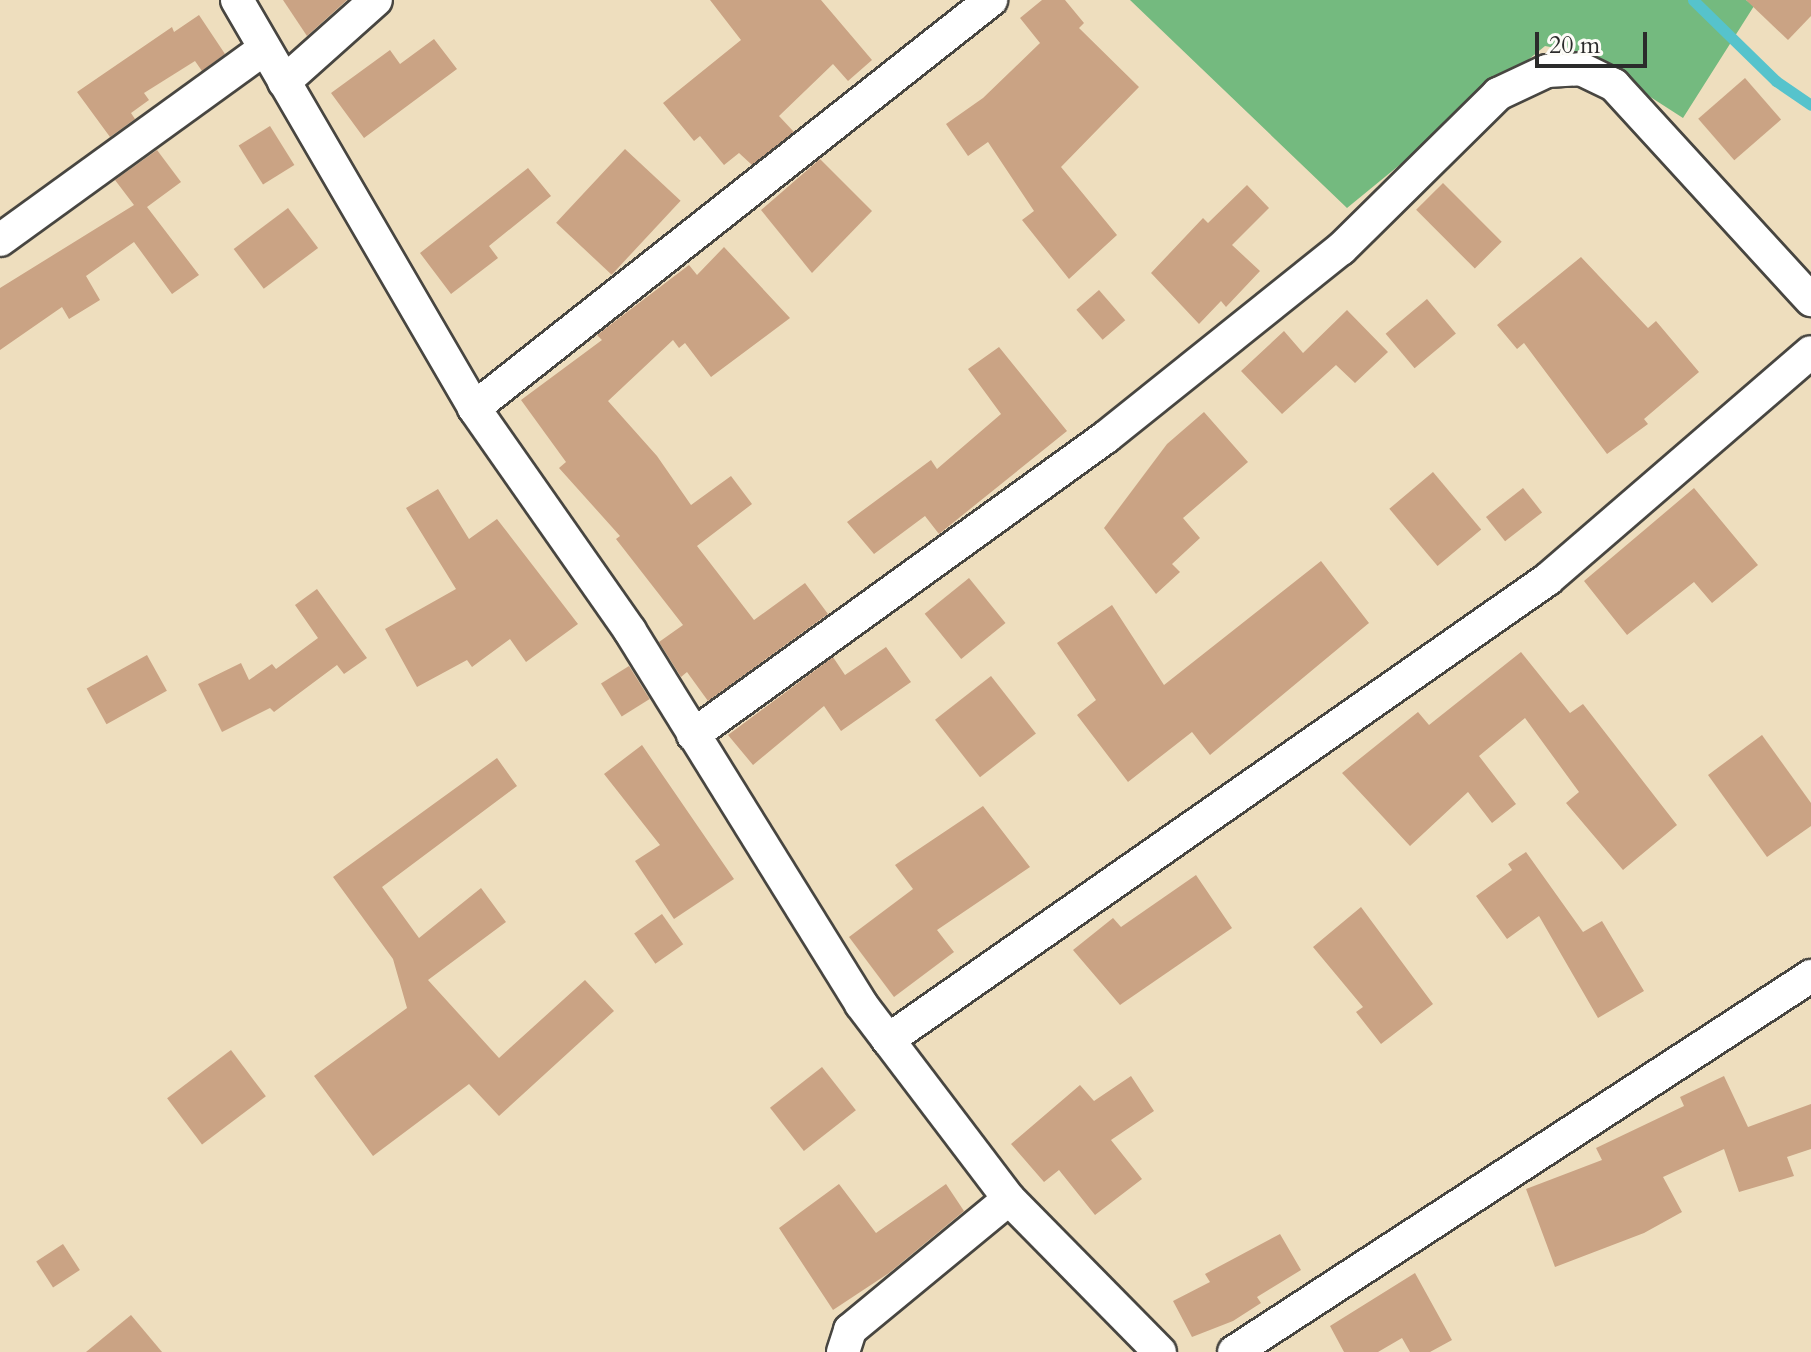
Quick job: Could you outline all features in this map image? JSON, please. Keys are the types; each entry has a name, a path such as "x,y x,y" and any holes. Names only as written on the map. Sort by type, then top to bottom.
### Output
{"street":[{"path":"237,0 474,408 630,631 888,1040 1009,1199 1160,1352"},
{"path":"284,82 376,0"},
{"path":"474,408 977,3"},
{"path":"0,240 264,49"},
{"path":"693,735 1106,437 1341,249 1498,94 1547,71 1581,69 1614,85 1811,300"},
{"path":"888,1040 1548,579 1811,352"},
{"path":"1234,1352 1811,976"},
{"path":"843,1352 850,1330 1009,1199"}],"green space":[{"path":"1130,0 1746,0 1754,6 1683,118 1582,53 1545,46 1347,208"}],"building":[{"path":"283,0 347,0 307,36"},
{"path":"710,0 821,0 872,60 848,81 833,64 779,116 794,132 752,165 739,153 724,165 700,136 694,141 663,103 741,40"},
{"path":"1042,0 1065,0 1084,23 1079,28 1139,87 1061,167 1117,235 1069,279 1022,220 1034,211 988,142 968,156 946,124 983,98 1040,43 1020,18"},
{"path":"1746,0 1811,0 1811,16 1788,40"},
{"path":"199,15 225,54 202,71 195,61 144,93 149,100 131,113 135,119 110,137 77,92 172,27 174,32"},
{"path":"434,39 457,69 364,138 331,93 390,50 400,64"},
{"path":"1745,78 1781,120 1734,160 1698,119"},
{"path":"270,126 294,165 263,185 239,146"},
{"path":"625,149 681,201 612,275 556,223"},
{"path":"157,150 181,182 147,207 199,275 172,294 134,242 86,276 100,300 69,319 62,307 0,350 0,288 134,205 115,180"},
{"path":"820,159 872,211 812,273 761,210"},
{"path":"528,168 551,196 489,246 498,258 451,294 420,253"},
{"path":"1443,183 1502,242 1475,269 1416,210"},
{"path":"1247,185 1269,208 1232,245 1260,271 1226,307 1221,301 1199,324 1151,273 1203,218 1208,223"},
{"path":"288,208 318,248 264,289 234,249"},
{"path":"724,247 790,318 711,377 685,343 679,348 673,340 608,401 657,456 691,505 731,476 752,504 697,546 754,620 805,583 828,614 708,701 687,672 681,677 659,642 683,625 616,539 620,536 559,468 566,462 521,400 602,340 597,335 689,265 697,275"},
{"path":"1581,257 1648,328 1656,321 1699,372 1644,419 1648,424 1607,454 1524,343 1517,349 1497,325"},
{"path":"1099,290 1125,320 1103,340 1076,310"},
{"path":"1427,299 1456,333 1415,368 1386,334"},
{"path":"1347,310 1388,352 1355,383 1336,365 1282,414 1241,371 1284,331 1303,353"},
{"path":"999,347 1067,431 939,534 925,516 874,554 847,522 931,460 937,469 1001,414 968,369"},
{"path":"1204,412 1248,462 1183,518 1200,538 1172,564 1180,572 1156,594 1104,528 1167,444"},
{"path":"1433,472 1481,529 1438,566 1389,509"},
{"path":"1523,488 1542,512 1505,541 1486,517"},
{"path":"1694,488 1758,565 1712,603 1694,582 1627,635 1584,581"},
{"path":"438,489 469,539 497,519 578,624 526,662 510,639 472,667 467,660 417,687 385,629 456,589 406,508"},
{"path":"1321,561 1369,623 1210,755 1192,732 1128,782 1077,715 1096,700 1057,643 1112,605 1164,685"},
{"path":"969,578 1006,623 961,659 925,614"},
{"path":"317,589 367,658 344,674 337,665 274,712 270,708 222,732 198,684 241,663 249,680 272,664 276,669 318,638 295,605"},
{"path":"886,647 911,682 841,731 824,706 753,765 728,735 833,657 845,675"},
{"path":"1521,652 1570,713 1583,704 1677,825 1623,870 1566,803 1579,792 1525,718 1479,756 1516,804 1492,823 1468,792 1410,846 1342,773 1418,712 1429,725"},
{"path":"147,655 167,691 107,724 87,688"},
{"path":"629,666 650,699 622,717 601,683"},
{"path":"991,676 1036,734 980,777 935,720"},
{"path":"1762,735 1811,803 1811,826 1767,857 1708,775"},
{"path":"642,745 734,879 674,919 635,861 660,845 604,774"},
{"path":"497,758 517,786 382,887 419,938 481,888 506,922 428,980 499,1058 585,980 614,1011 499,1116 469,1084 373,1156 314,1076 407,1008 393,959 333,877"},
{"path":"983,806 1030,867 937,930 954,952 894,997 849,937 913,889 895,865"},
{"path":"1526,852 1583,932 1602,921 1644,991 1598,1018 1539,916 1507,939 1476,896 1512,870 1508,864"},
{"path":"1196,875 1232,928 1120,1005 1073,950 1113,918 1121,927"},
{"path":"1361,907 1433,1004 1381,1044 1356,1012 1363,1007 1313,947"},
{"path":"662,914 683,944 655,964 634,934"},
{"path":"231,1050 266,1096 202,1144 167,1098"},
{"path":"822,1067 856,1110 804,1151 770,1108"},
{"path":"1131,1076 1154,1111 1111,1140 1142,1179 1095,1215 1059,1170 1044,1182 1011,1144 1080,1085 1094,1101"},
{"path":"1724,1076 1748,1127 1811,1104 1811,1149 1787,1157 1794,1176 1739,1192 1724,1149 1663,1177 1682,1212 1644,1233 1555,1267 1526,1189 1602,1160 1596,1148 1684,1106 1680,1097"},
{"path":"839,1184 876,1233 946,1184 964,1211 889,1273 833,1310 779,1228"},
{"path":"1280,1234 1301,1270 1257,1297 1261,1303 1233,1321 1192,1337 1173,1301 1210,1282 1205,1274"},
{"path":"63,1244 80,1270 53,1287 36,1261"},
{"path":"1415,1273 1452,1340 1430,1352 1410,1352 1402,1338 1378,1352 1344,1352 1330,1326"},
{"path":"131,1315 162,1352 86,1352"}],"waterway":[{"path":"1693,0 1776,81 1811,105"}]}
